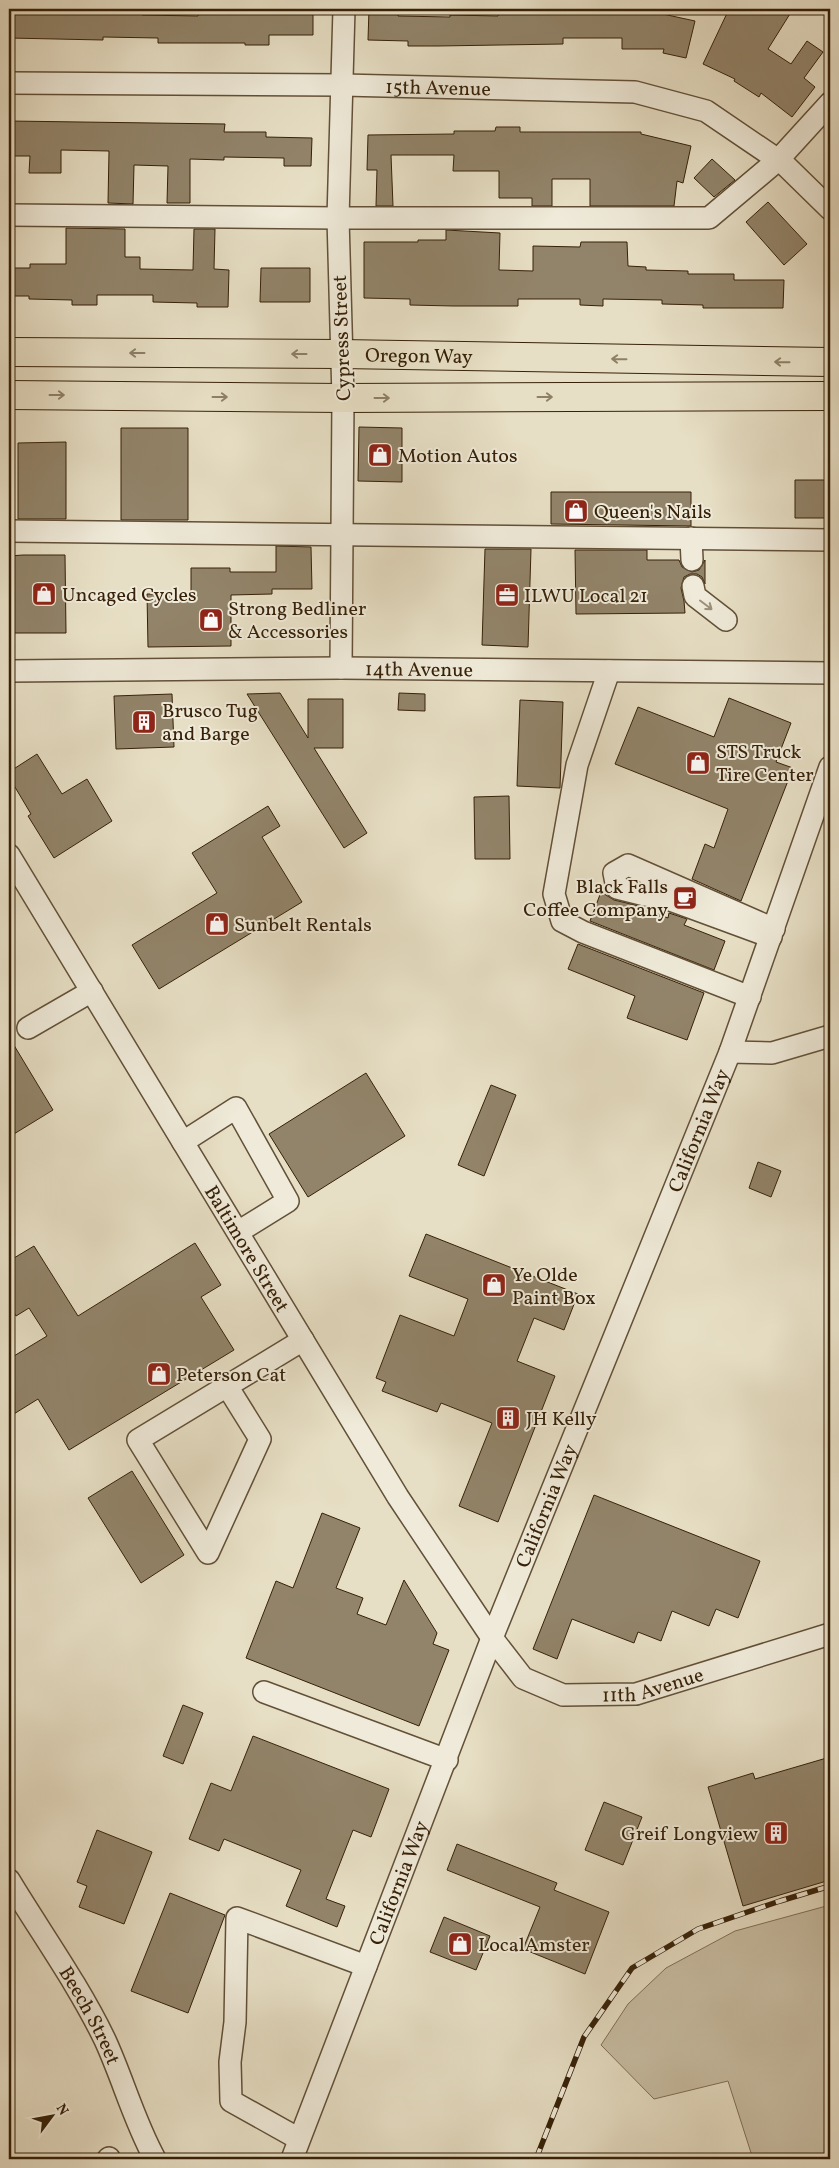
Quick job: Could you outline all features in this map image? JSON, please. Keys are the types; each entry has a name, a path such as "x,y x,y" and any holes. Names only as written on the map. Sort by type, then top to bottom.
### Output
{"main road":[{"name":"Oregon Way","path":"9,352 341,354 830,362"},
{"name":"Oregon Way","path":"9,395 343,398 830,396"}],"street":[{"name":"Cypress Street","path":"341,668 343,398 338,218 344,9"},
{"name":"15th Avenue","path":"9,83 343,85 635,92 706,111 778,160 830,209"},
{"path":"9,215 338,218 709,218 778,160 830,103"},
{"path":"9,531 830,540"},
{"path":"691,538 692,560"},
{"path":"693,586 695,596 726,620"},
{"name":"14th Avenue","path":"9,671 341,668 830,673"},
{"path":"610,671 577,765 554,894 562,921 583,932 750,997"},
{"name":"California Way","path":"292,2159 492,1638 730,1052 830,767"},
{"name":"Baltimore Street","path":"11,865 92,991 398,1497 492,1638"},
{"path":"628,865 772,933 662,896 645,895 617,888 614,873 628,865"},
{"path":"28,1028 92,991"},
{"path":"730,1052 772,1053 830,1036"},
{"path":"183,1142 236,1108 288,1201 238,1232"},
{"path":"227,1386 260,1439 208,1553 138,1440 227,1386 303,1340"},
{"name":"11th Avenue","path":"492,1638 523,1678 563,1695 636,1694 830,1634"},
{"path":"264,1692 446,1760"},
{"name":"Beech Street","path":"9,1880 84,2001 105,2040 135,2118 155,2159"},
{"path":"299,2139 231,2101 230,2062 235,2022 236,1918 366,1966"}],"shaded area":[{"path":"830,1905 830,2159 753,2159 728,2081 654,2099 601,2045 628,2004 666,1968 735,1931"}],"building":[{"path":"9,9 142,9 142,15 198,16 198,9 289,12 289,9 313,9 313,35 269,35 269,45 245,45 245,43 158,43 158,38 103,37 103,40 9,38"},
{"path":"369,9 398,9 398,16 450,17 450,15 498,16 498,14 540,14 540,9 649,9 649,11 695,21 686,58 663,53 664,49 622,49 622,38 563,38 563,44 438,46 408,46 408,41 368,40"},
{"path":"729,9 793,9 768,49 791,64 807,41 823,52 804,78 815,87 792,117 761,93 759,97 734,81 735,79 703,64"},
{"path":"9,121 225,124 224,132 266,132 266,137 312,138 311,166 284,166 284,158 224,157 224,160 190,159 190,203 167,203 168,166 134,165 133,204 108,203 109,151 61,150 61,173 29,173 30,156 9,156"},
{"path":"496,127 520,127 520,132 641,132 641,134 691,146 683,183 677,181 674,206 590,206 590,179 552,179 552,206 532,206 532,198 499,198 499,171 453,171 454,155 391,155 393,206 376,206 377,170 367,170 368,135 454,134 454,131 495,131"},
{"path":"712,159 735,180 714,197 694,178"},
{"path":"768,202 807,244 784,265 746,222"},
{"path":"66,228 125,229 125,257 140,257 140,269 193,270 194,229 215,229 214,269 229,270 228,307 197,307 197,303 153,302 153,295 97,295 97,305 72,305 72,300 29,299 29,296 9,296 9,268 30,268 30,264 66,264"},
{"path":"446,230 500,233 499,270 533,271 533,246 580,247 581,242 627,242 628,266 646,267 646,270 688,271 688,274 734,274 734,280 784,280 783,308 703,308 703,305 662,304 662,300 603,299 603,306 580,305 580,299 518,299 518,306 410,305 410,299 364,298 364,242 446,240"},
{"path":"261,268 310,268 310,302 260,302"},
{"name":"Motion Autos","path":"359,427 402,428 402,482 358,481"},
{"path":"121,428 188,428 188,520 121,520"},
{"path":"66,442 66,519 18,519 18,443"},
{"path":"795,480 830,480 830,518 795,518"},
{"path":"551,492 691,492 691,526 551,524"},
{"path":"276,546 311,547 312,589 272,589 272,594 231,595 231,646 148,647 147,594 191,594 191,568 230,568 230,572 276,572"},
{"name":"ILWU Local 21","path":"485,549 531,549 528,647 482,645"},
{"path":"575,550 647,550 647,560 679,560 682,567 692,572 699,570 705,560 705,584 702,577 697,574 690,574 684,577 681,588 685,613 576,614"},
{"name":"Uncaged Cycles","path":"65,555 66,633 9,633 9,556"},
{"path":"280,693 308,738 308,699 343,699 343,748 314,748 367,833 344,848 247,694"},
{"path":"399,693 425,694 425,711 398,710"},
{"name":"Brusco Tug and Barge","path":"172,694 174,747 116,749 114,696"},
{"name":"STS Truck Tire Center","path":"729,698 791,723 776,762 793,768 741,901 692,879 705,844 714,848 728,809 615,764 638,707 714,737"},
{"path":"520,700 563,702 560,788 517,786"},
{"path":"37,754 62,794 87,779 112,821 54,858 28,816 31,814 9,777 9,772"},
{"path":"509,796 510,859 475,859 474,797"},
{"name":"Sunbelt Rentals","path":"268,806 280,826 262,837 302,902 159,989 132,945 217,893 192,853"},
{"path":"601,892 614,900 635,905 668,918 669,913 687,919 684,925 725,941 714,970 590,921"},
{"path":"578,944 704,993 687,1040 627,1018 635,996 568,969"},
{"path":"9,1037 53,1110 9,1137"},
{"path":"366,1073 405,1136 308,1197 269,1134"},
{"path":"491,1085 516,1095 484,1176 458,1165"},
{"path":"758,1162 781,1171 771,1197 749,1188"},
{"name":"JH Kelly","path":"426,1234 578,1294 564,1330 534,1318 517,1361 555,1376 498,1522 459,1506 492,1423 441,1403 437,1412 382,1391 386,1382 376,1378 400,1315 454,1336 468,1299 409,1276"},
{"path":"195,1243 221,1285 201,1297 234,1350 69,1450 38,1399 9,1417 9,1359 47,1336 29,1308 16,1316 9,1303 9,1261 34,1246 78,1316"},
{"path":"132,1471 184,1555 141,1583 88,1498"},
{"path":"594,1495 760,1561 738,1618 716,1609 709,1626 672,1611 661,1641 638,1632 634,1643 572,1619 557,1659 533,1649"},
{"path":"322,1513 360,1528 336,1588 363,1598 357,1614 386,1625 404,1580 437,1633 433,1644 449,1650 419,1726 246,1658 276,1581 293,1588"},
{"path":"183,1705 203,1713 183,1764 163,1756"},
{"path":"253,1736 389,1789 371,1837 353,1830 326,1899 345,1906 337,1927 286,1906 301,1870 224,1839 219,1851 189,1839 211,1783 231,1791"},
{"name":"Greif Longview","path":"830,1757 830,1880 743,1906 708,1787 753,1773 755,1779"},
{"path":"604,1802 642,1817 623,1865 585,1850"},
{"path":"97,1830 152,1852 124,1924 79,1907 87,1886 77,1882"},
{"path":"457,1844 557,1883 554,1890 609,1912 585,1974 523,1949 540,1907 447,1870"},
{"path":"170,1893 225,1915 188,2013 131,1991"},
{"name":"LocalAmster","path":"444,1917 490,1936 476,1970 430,1952"}],"railway":[{"path":"536,2159 584,2037 632,1968 698,1929 830,1886"}],"place":[{"name":"Motion Autos","path":"380,455"},
{"name":"Queen's Nails","path":"576,511"},
{"name":"Uncaged Cycles","path":"44,594"},
{"name":"ILWU Local 21","path":"507,595"},
{"name":"Strong Bedliner & Accessories","path":"211,620"},
{"name":"Brusco Tug and Barge","path":"144,722"},
{"name":"STS Truck Tire Center","path":"698,763"},
{"name":"Black Falls Coffee Company","path":"685,898"},
{"name":"Sunbelt Rentals","path":"217,924"},
{"name":"Ye Olde Paint Box","path":"494,1285"},
{"name":"Peterson Cat","path":"159,1374"},
{"name":"JH Kelly","path":"508,1418"},
{"name":"Greif Longview","path":"776,1833"},
{"name":"LocalAmster","path":"460,1944"}]}
